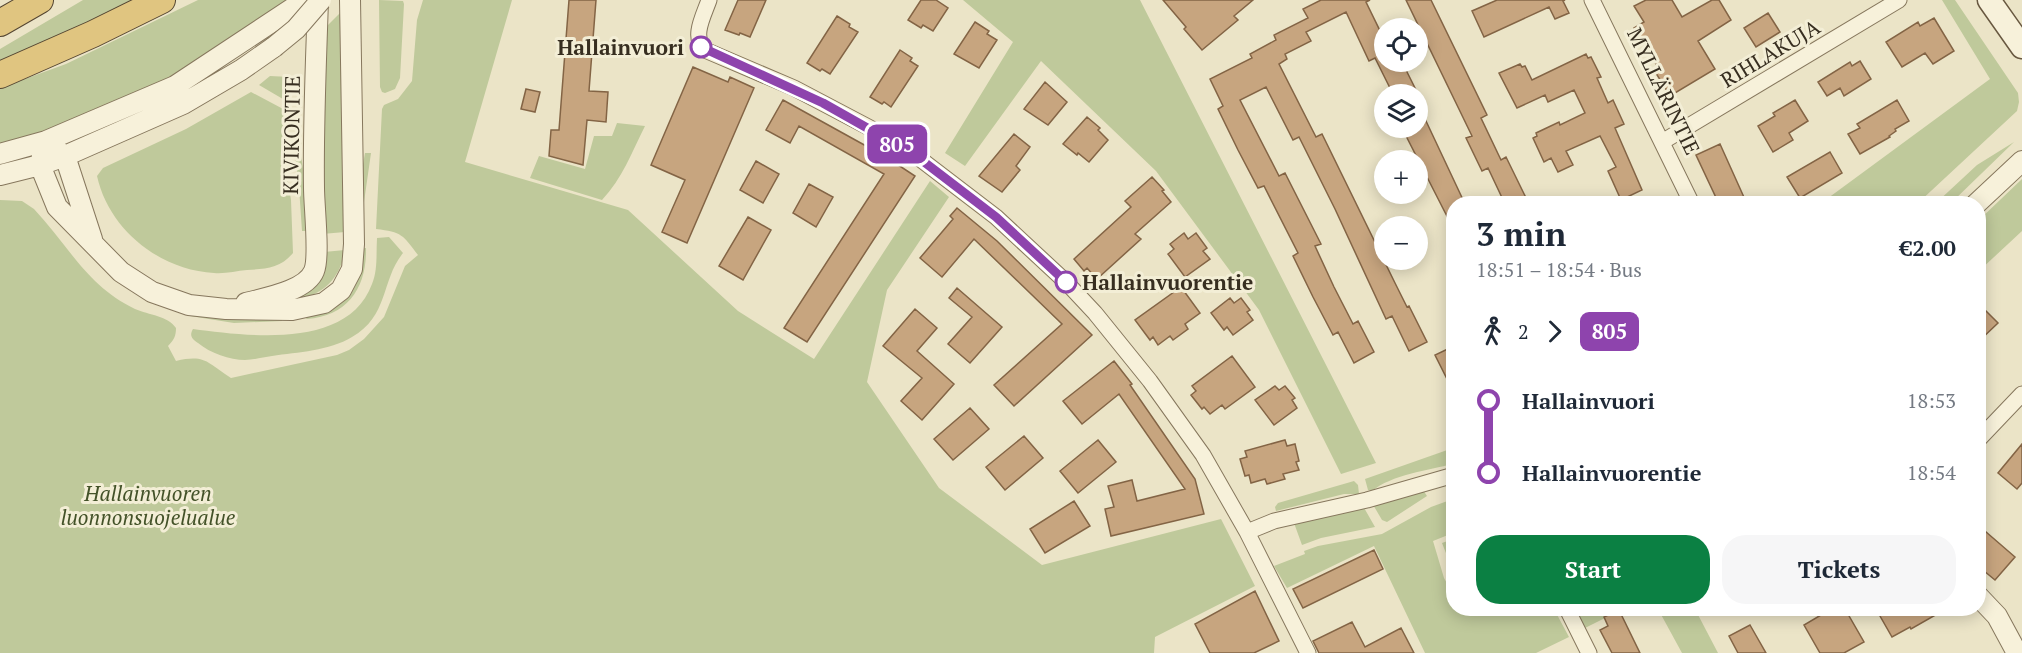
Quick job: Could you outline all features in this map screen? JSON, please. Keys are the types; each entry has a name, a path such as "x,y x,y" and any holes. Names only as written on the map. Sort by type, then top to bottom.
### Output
{"highway":[{"path":"0,23 40,0"},
{"path":"0,75 93,34 155,2"}],"main road":[{"path":"1989,0 2020,38"}],"street":[{"path":"0,154 46,141 175,86 305,0"},
{"path":"0,175 65,156 183,104 241,70 274,47 296,29 320,0"},
{"name":"KIVIKONTIE","path":"226,309 291,290 306,283 315,270 313,144 320,0"},
{"path":"46,141 40,165 57,207 121,272 152,292 189,305 226,309 292,310 324,303 341,290 352,269 354,244 350,0"},
{"path":"710,0 698,35 699,42 705,50 794,88 870,128 915,155 996,217 1066,282 1095,313 1181,422 1203,455 1247,532 1308,653"},
{"name":"MYLLÄRINTIE","path":"1592,0 1688,196"},
{"name":"RIHLAKUJA","path":"1662,142 1899,0"},
{"path":"46,141 65,156 94,244"},
{"path":"1985,196 2022,161"},
{"path":"1986,432 2022,394"},
{"path":"1247,532 1274,521 1367,500 1446,477"},
{"path":"1986,605 1996,616 2017,653"},
{"path":"1570,616 1589,653"}],"green space":[{"path":"83,0 142,0 0,69 0,49"},
{"path":"198,0 289,0 164,82 119,104 0,147 0,88 66,64"},
{"path":"379,0 403,1 404,4 400,78 395,89 385,93 380,87"},
{"name":"Hallainvuoren luonnonsuojelualue","path":"423,0 512,0 465,162 628,210 738,311 814,359 930,181 949,197 887,290 867,382 939,488 1042,565 1221,519 1255,586 1155,637 1154,653 0,653 0,200 22,201 34,209 91,277 118,300 173,324 176,333 168,346 176,361 200,359 231,378 337,355 349,350 364,339 384,317 405,266 418,255 397,233 376,229 382,109 384,105 398,99 412,81 417,20"},
{"path":"963,0 1140,0 1376,463 1341,474 1259,310 1156,171 1041,61 965,166 945,153 1013,42"},
{"path":"1942,0 1955,0 2018,93 2017,111 1926,196 1831,196 1990,79"},
{"path":"344,9 345,232 322,234 325,28"},
{"path":"270,76 290,77 288,102 259,85"},
{"path":"251,92 285,110 284,156 291,200 293,253 283,262 272,267 218,273 194,270 156,255 125,230 113,214 103,196 97,176 103,168 186,129"},
{"path":"617,123 645,126 621,174 602,200 530,178 539,156 585,169 594,136 612,136"},
{"path":"2014,142 1958,196 1944,196 1977,165"},
{"path":"365,153 371,153 364,202 364,229 358,229 358,193"},
{"path":"295,155 301,156 309,231 302,231"},
{"path":"2022,179 2022,231 1986,264 1986,213"},
{"path":"389,237 403,253 391,275 379,308 364,328 343,342 313,350 245,360 214,353 192,337 193,329 240,334 294,334 319,329 342,320 360,305 372,284 376,267 377,238"},
{"path":"366,248 363,275 359,287 344,306 321,317 307,319 300,314 315,312 359,249"},
{"path":"345,250 336,276 317,293 299,299 299,294 324,252"},
{"path":"191,313 281,315 282,321 234,323 190,316"},
{"path":"1446,450 1446,466 1400,477 1372,491 1368,490 1365,479"},
{"path":"1354,481 1358,485 1359,494 1344,494 1276,511 1275,507 1278,503"},
{"path":"1423,490 1427,496 1387,522 1382,520 1372,503"},
{"path":"1446,502 1446,536 1433,541 1446,582 1446,616 1558,616 1569,637 1536,653 1425,653 1374,546 1287,588 1274,566 1305,554 1304,551 1318,546 1382,534 1431,507"},
{"path":"1363,506 1375,527 1321,538 1302,545 1294,523"},
{"path":"1446,542 1446,553 1442,543"},
{"path":"1579,616 1609,616 1585,628"},
{"path":"1662,616 1699,616 1718,653 1682,653"}],"building":[{"path":"569,0 596,0 589,91 608,92 606,122 587,120 583,165 549,156 551,130 559,130"},
{"path":"738,0 766,0 750,37 725,30"},
{"path":"921,0 936,0 948,8 933,31 923,25 921,28 908,20"},
{"path":"1163,0 1253,0 1234,16 1238,20 1202,50"},
{"path":"1321,0 1370,0 1366,2 1374,18 1374,58 1369,61 1346,12 1306,32 1311,41 1285,54 1287,59 1279,64 1316,137 1322,134 1374,240 1374,270 1389,270 1427,342 1409,351 1392,316 1386,319 1299,137 1293,140 1266,87 1240,100 1279,176 1285,173 1321,244 1315,246 1334,287 1353,324 1358,321 1374,352 1354,363 1338,332 1333,335 1293,256 1298,253 1264,186 1258,188 1218,109 1223,106 1210,79 1252,58 1250,54 1276,40 1274,35 1308,18 1303,9"},
{"path":"1406,0 1431,0 1487,115 1481,118 1501,160 1506,157 1525,196 1501,196 1488,168 1482,171 1466,138 1472,136 1428,45 1428,18 1415,18"},
{"path":"1497,0 1565,0 1563,1 1569,13 1555,19 1549,7 1484,37 1472,11"},
{"path":"1646,0 1672,0 1682,17 1712,0 1719,0 1731,20 1698,41 1715,69 1670,96 1654,70 1658,67 1634,28 1644,22 1634,6"},
{"path":"1768,13 1780,32 1756,47 1744,28"},
{"path":"837,16 858,32 830,74 807,63"},
{"path":"1934,18 1954,51 1933,64 1925,53 1902,67 1886,42 1918,22 1920,26"},
{"path":"975,22 989,31 987,34 997,40 979,68 954,54"},
{"path":"900,50 912,58 910,61 918,66 891,107 870,97"},
{"path":"1586,54 1588,58 1591,57 1601,77 1597,78 1608,103 1613,100 1624,124 1615,128 1642,190 1629,196 1619,196 1608,171 1616,167 1600,136 1566,151 1573,165 1558,172 1551,158 1544,162 1533,138 1537,136 1536,133 1585,113 1574,90 1548,102 1545,95 1517,108 1499,73 1520,64 1522,67 1525,66 1532,80"},
{"path":"1860,61 1871,79 1844,96 1840,88 1827,96 1818,82 1850,62 1852,66"},
{"path":"693,67 728,82 730,77 754,88 687,243 662,232 685,180 651,165"},
{"path":"1382,72 1407,72 1413,84 1388,84"},
{"path":"1045,82 1067,102 1048,125 1024,109"},
{"path":"526,89 540,92 535,112 521,109"},
{"path":"783,100 886,157 915,176 807,342 784,328 884,174 799,126 790,143 766,130"},
{"path":"1795,100 1808,121 1789,133 1793,140 1773,152 1758,126 1775,116 1773,113"},
{"path":"1897,100 1909,121 1895,129 1896,131 1890,137 1860,154 1848,134 1860,128 1857,124"},
{"path":"1087,117 1100,128 1098,130 1108,140 1089,162 1063,144"},
{"path":"1428,125 1461,196 1446,196 1446,214 1428,179 1428,150 1413,150 1407,138 1428,138"},
{"path":"1014,134 1030,147 1016,166 1020,170 1002,192 979,176"},
{"path":"1720,144 1743,196 1715,196 1696,155"},
{"path":"1830,152 1842,173 1803,196 1799,196 1787,177"},
{"path":"756,161 779,174 763,203 740,190"},
{"path":"1152,177 1171,202 1135,234 1141,239 1097,279 1087,268 1084,271 1074,259 1131,207 1125,201"},
{"path":"809,184 833,197 816,227 793,213"},
{"path":"957,208 997,241 1092,335 1014,406 994,385 1062,324 974,239 942,277 920,258 953,219 950,216"},
{"path":"748,217 771,230 743,280 719,266"},
{"path":"1184,233 1188,239 1196,233 1207,248 1203,251 1210,259 1185,277 1168,254 1174,249 1170,244"},
{"path":"1181,287 1200,313 1185,324 1188,329 1173,340 1170,336 1158,345 1153,337 1150,340 1135,320"},
{"path":"957,288 1002,327 970,363 948,344 972,317 949,298"},
{"path":"1230,298 1234,303 1241,298 1250,310 1247,312 1253,320 1233,335 1227,327 1224,330 1211,313"},
{"path":"915,309 937,328 917,351 954,384 922,420 901,401 922,378 883,346"},
{"path":"1986,311 1998,323 1986,334"},
{"path":"1446,350 1446,377 1435,355"},
{"path":"1232,356 1255,387 1225,409 1222,405 1210,414 1204,407 1202,409 1191,395 1196,391 1192,386"},
{"path":"1114,361 1132,384 1130,385 1195,479 1204,514 1111,536 1105,509 1114,507 1108,486 1132,480 1137,501 1185,489 1119,394 1082,424 1063,401"},
{"path":"1275,386 1279,390 1285,386 1295,398 1292,400 1297,408 1274,425 1255,400"},
{"path":"970,408 989,429 953,460 934,439"},
{"path":"1024,436 1043,458 1005,490 986,467"},
{"path":"1098,440 1116,462 1078,493 1060,471"},
{"path":"1285,440 1287,446 1295,444 1299,470 1283,474 1285,479 1267,484 1265,479 1251,483 1249,475 1245,476 1240,459 1247,457 1245,451"},
{"path":"2022,444 2022,483 2017,489 1998,473"},
{"path":"1074,501 1090,526 1045,553 1030,529"},
{"path":"1986,532 2015,557 1995,580 1986,573"},
{"path":"1374,550 1383,569 1303,608 1293,589"},
{"path":"1255,591 1279,641 1254,653 1210,653 1195,624"},
{"path":"1622,616 1640,653 1612,653 1600,630 1608,626 1604,617"},
{"path":"1819,616 1849,616 1864,642 1844,653 1820,653 1804,625"},
{"path":"1880,616 1934,616 1911,629 1910,627 1892,637"},
{"path":"1352,622 1365,647 1401,628 1414,653 1319,653 1313,641"},
{"path":"1750,625 1766,653 1738,653 1729,636"}],"bus line":[{"name":"805","path":"701,47 794,88 870,128 915,155 996,217 1066,282"}],"place":[{"name":"Hallainvuori","path":"701,47"},
{"name":"Hallainvuorentie","path":"1066,282"}]}
